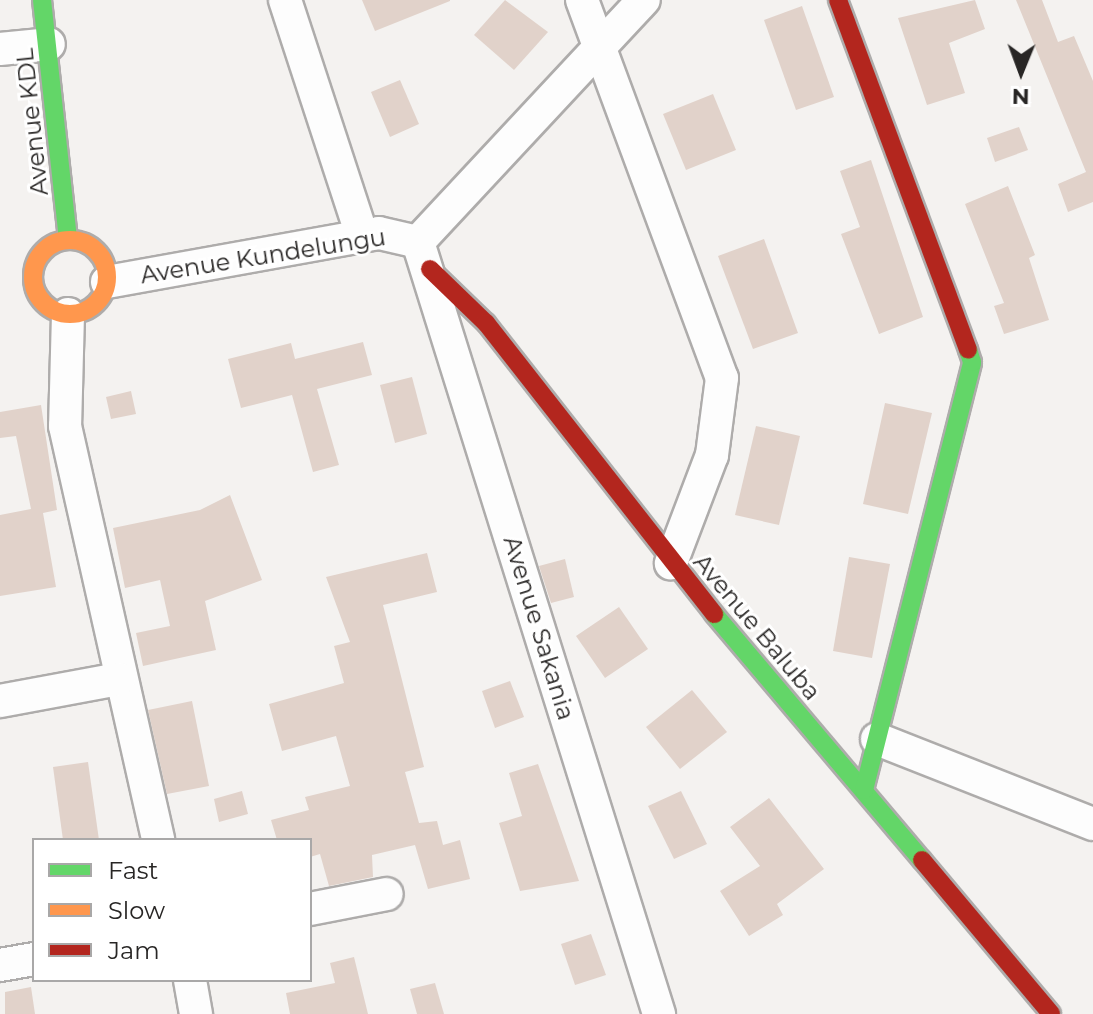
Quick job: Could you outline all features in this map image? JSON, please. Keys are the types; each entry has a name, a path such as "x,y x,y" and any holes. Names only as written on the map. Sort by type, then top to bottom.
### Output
{"street":[{"name":"Avenue KDL","path":"42,0 68,240"},
{"path":"285,0 362,235"},
{"path":"582,0 722,378 712,455 671,563"},
{"path":"424,256 600,47 644,0"},
{"path":"838,0 972,362 864,790"},
{"path":"0,49 49,44"},
{"name":"Avenue Kundelungu","path":"107,282 362,235 396,233 424,256"},
{"path":"68,240 94,249 107,282 89,309 68,314 38,294 33,274 41,254 68,240"},
{"name":"Avenue Baluba","path":"424,256 486,323 671,563 1051,1014"},
{"name":"Avenue Sakania","path":"424,256 659,1014"},
{"path":"13,299 38,294"},
{"path":"68,314 65,426 119,679 158,838"},
{"path":"0,701 119,679"},
{"path":"877,739 1093,824"},
{"path":"312,909 387,894"},
{"path":"0,965 32,959"},
{"path":"190,982 196,1014"}],"building":[{"path":"362,0 450,0 450,1 375,31"},
{"path":"505,0 548,32 514,70 474,35"},
{"path":"975,0 985,29 949,43 965,93 927,105 898,18"},
{"path":"1016,0 1042,0 1058,42 1074,36 1093,81 1093,202 1068,212 1058,184 1086,172"},
{"path":"802,6 834,97 796,110 764,20"},
{"path":"400,80 419,124 390,137 371,92"},
{"path":"713,94 736,150 686,170 663,114"},
{"path":"1019,127 1028,150 995,162 987,138"},
{"path":"871,160 923,317 879,334 841,234 860,227 840,171"},
{"path":"1008,186 1035,255 1029,258 1049,320 1004,334 994,306 1004,303 965,204"},
{"path":"764,239 798,333 753,349 718,256"},
{"path":"363,342 372,375 317,389 339,465 313,472 292,395 241,408 228,359 291,343 295,359"},
{"path":"412,377 427,434 395,443 380,385"},
{"path":"131,391 136,414 111,419 106,397"},
{"path":"885,403 932,413 908,514 863,504"},
{"path":"41,405 57,510 43,513 56,587 0,596 0,515 31,509 16,436 0,438 0,412"},
{"path":"756,426 800,436 779,525 735,515"},
{"path":"230,495 262,580 205,601 216,650 143,666 136,633 170,626 160,580 125,588 113,528 200,510"},
{"path":"427,553 437,592 383,605 424,767 405,772 419,823 437,821 443,845 460,840 470,879 428,889 415,845 372,855 373,877 329,886 320,854 312,856 312,838 276,838 271,820 309,810 305,797 350,786 336,736 282,751 269,704 344,683 334,646 350,642 326,577"},
{"path":"849,557 890,564 872,658 833,651"},
{"path":"565,559 574,597 551,603 539,566"},
{"path":"619,607 648,649 605,678 576,636"},
{"path":"510,681 524,717 495,728 482,691"},
{"path":"692,690 727,732 680,769 646,727"},
{"path":"192,701 209,786 167,794 148,710"},
{"path":"88,762 99,838 63,838 53,767"},
{"path":"538,764 579,881 520,891 499,823 522,816 509,773"},
{"path":"242,791 248,814 219,822 214,799"},
{"path":"681,791 707,844 674,859 648,806"},
{"path":"769,798 824,869 777,904 783,915 749,936 720,891 760,866 730,827"},
{"path":"591,934 606,975 575,985 561,944"},
{"path":"354,957 368,1014 290,1014 286,993 335,983 330,963"},
{"path":"435,983 444,1014 417,1014 410,989"},
{"path":"31,987 35,1014 5,1014 5,992"}],"traffic: fast":[{"path":"42,0 68,240"},
{"path":"864,790 972,362 968,350"},
{"path":"714,614 922,860"}],"traffic: slow":[{"path":"70,240 84,243 96,251 104,263 107,277 104,291 96,303 84,311 70,314 56,311 44,303 36,291 33,277 36,263 44,251 56,243 70,240"}],"traffic: jam":[{"path":"838,0 968,350"},
{"path":"430,269 486,323 714,614"},
{"path":"922,860 1051,1014"}]}
